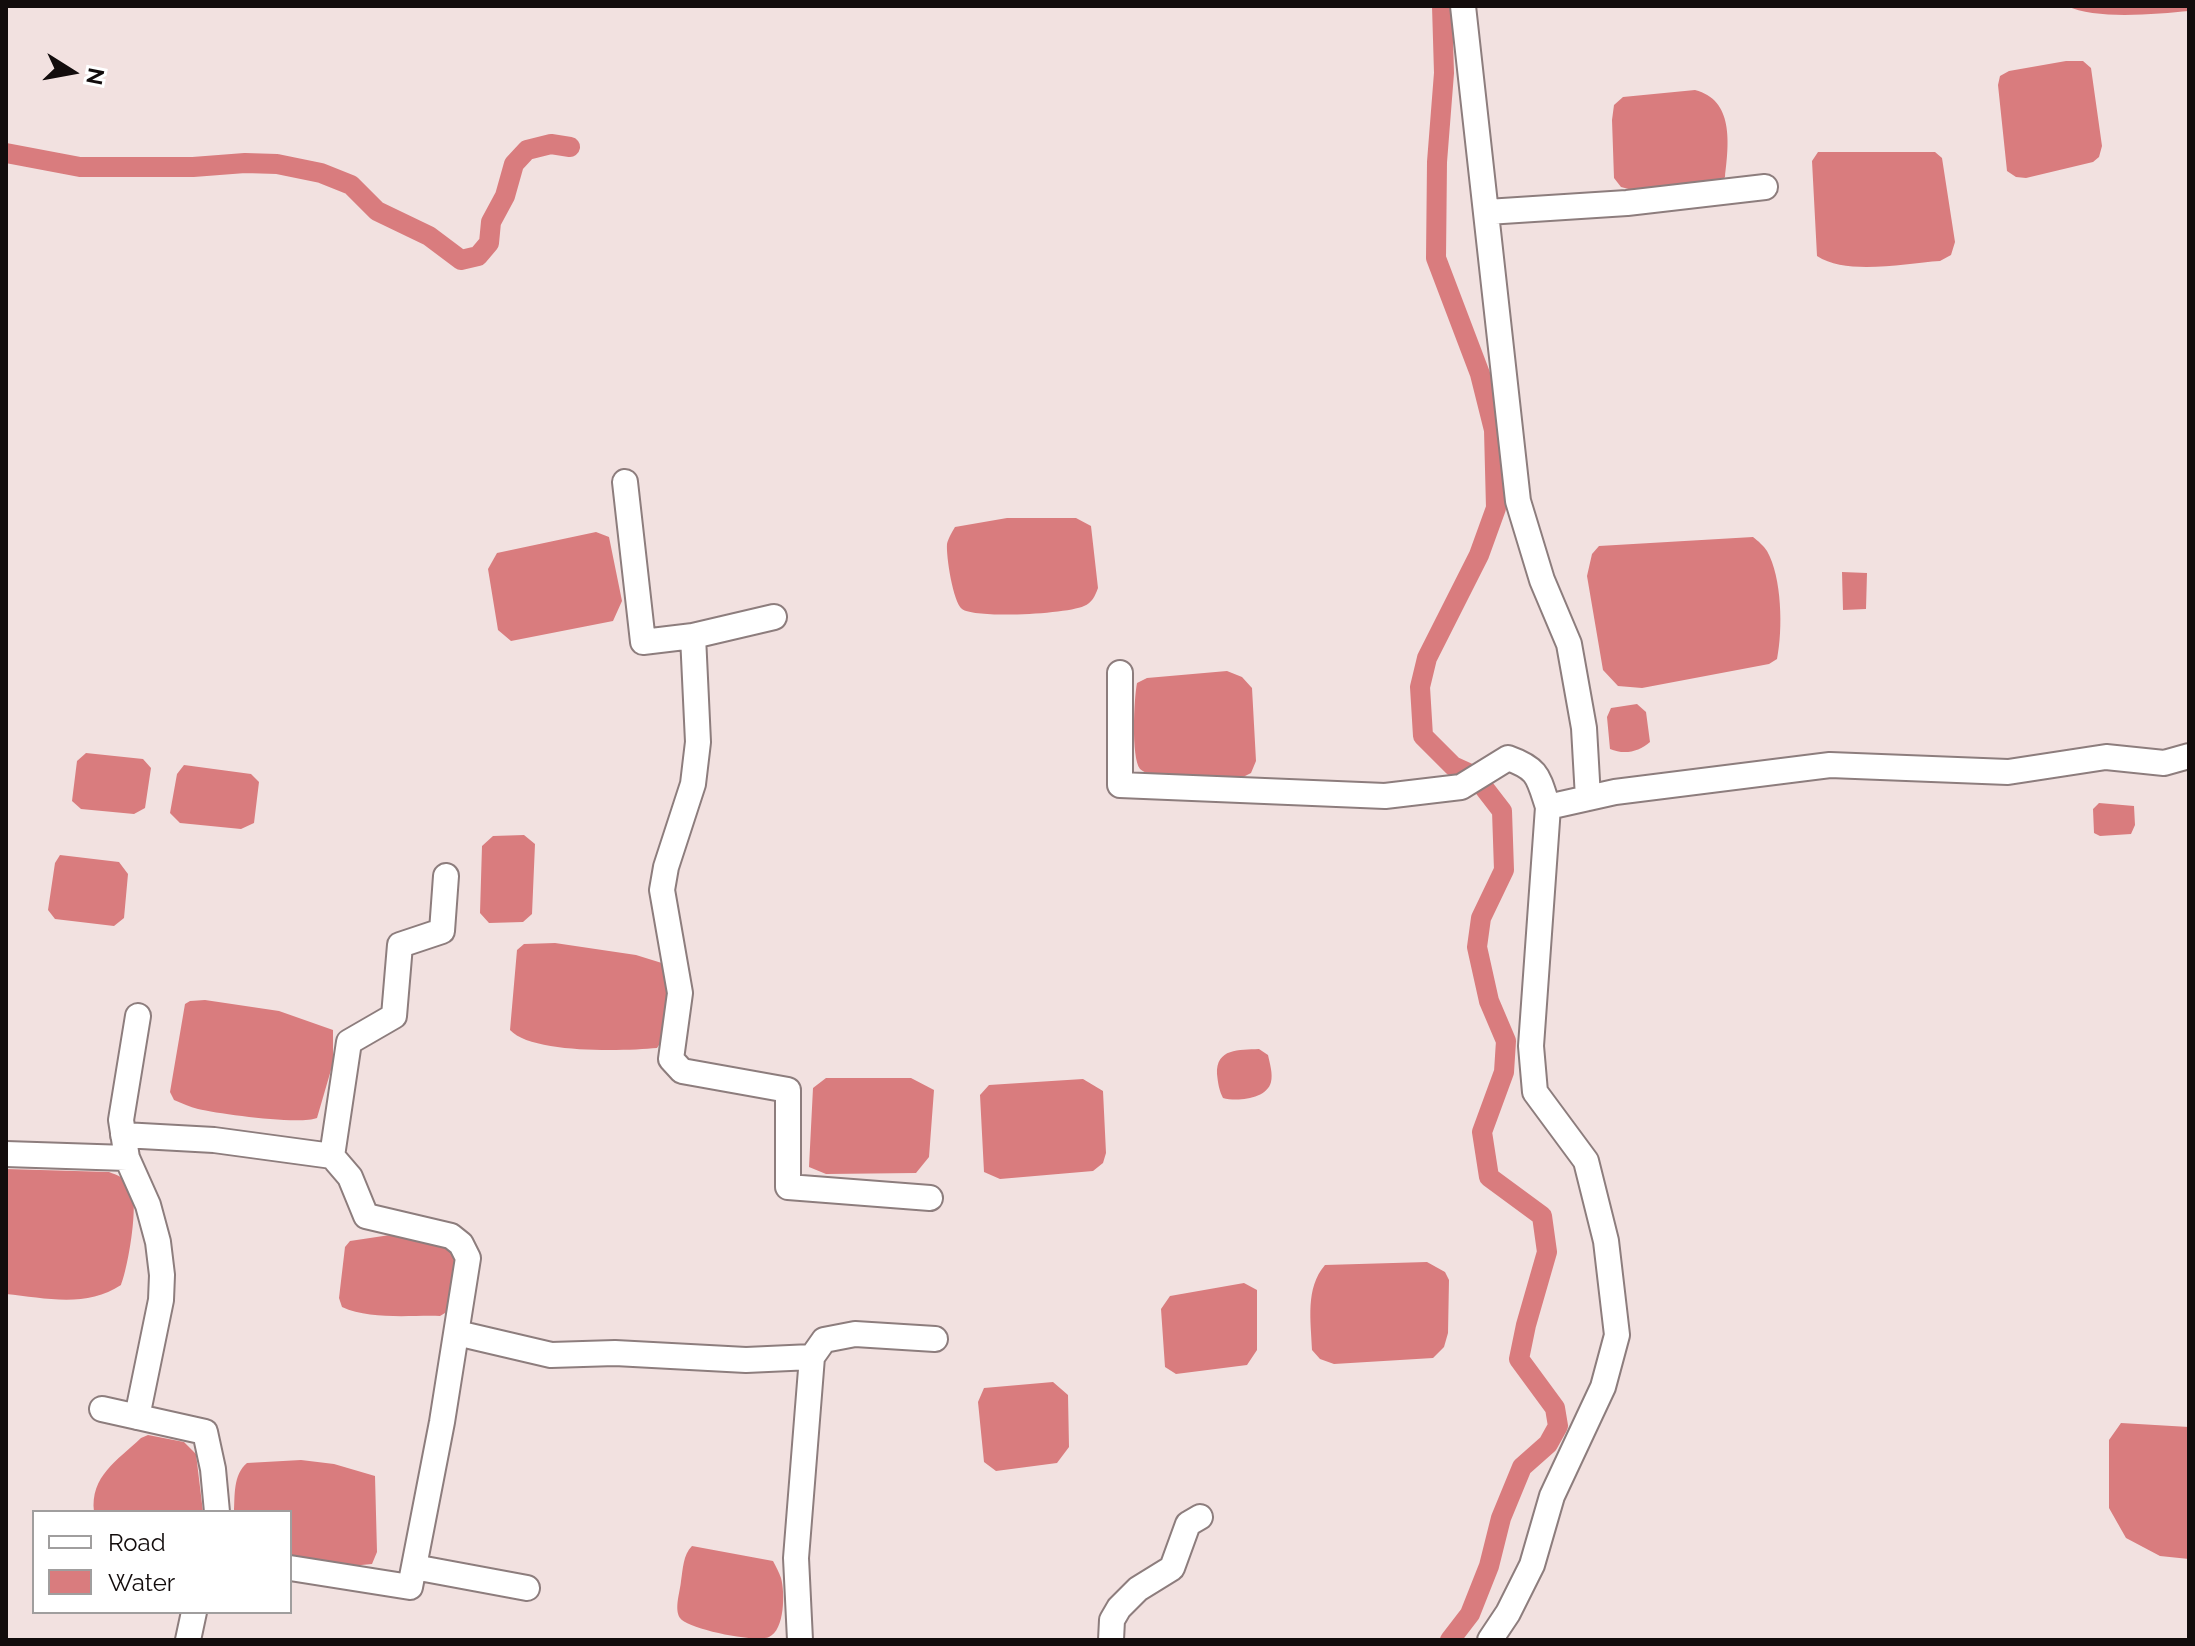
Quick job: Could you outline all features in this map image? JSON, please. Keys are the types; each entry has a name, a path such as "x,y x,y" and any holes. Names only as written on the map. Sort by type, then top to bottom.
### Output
{"street":[{"path":"1463,6 1518,501 1542,580 1569,644 1584,728 1588,798"},
{"path":"1487,212 1627,203 1765,187"},
{"path":"625,482 643,642 693,636 774,617"},
{"path":"693,636 698,742 693,784 666,867 662,890 680,993 671,1059 682,1071 788,1090 788,1187 930,1198"},
{"path":"1120,673 1120,785 1385,796 1461,787 1508,758 1528,765 1540,782 1548,807 1531,1046 1535,1092 1586,1161 1606,1241 1617,1335 1603,1387 1552,1496 1532,1565 1508,1613 1490,1640"},
{"path":"1548,807 1740,775 1830,765 2008,772 2106,757 2164,763 2189,756"},
{"path":"332,1156 349,1042 394,1016 400,945 442,931 446,876"},
{"path":"137,1417 161,1300 162,1275 158,1242 148,1205 125,1146 121,1120 138,1016"},
{"path":"6,1154 214,1140 332,1156 350,1177 366,1216 451,1236 461,1244 468,1258 457,1333 410,1587 292,1568"},
{"path":"457,1333 551,1355 615,1353 746,1360 812,1357"},
{"path":"800,1640 796,1558 812,1357 824,1340 855,1334 935,1339"},
{"path":"102,1409 205,1432 217,1510"},
{"path":"1111,1640 1112,1620 1119,1608 1138,1589 1172,1568 1188,1524 1200,1517"},
{"path":"414,1567 527,1588"},
{"path":"188,1640 194,1614"}],"water":[{"path":"2067,6 2189,6 2189,11 2109,15"},
{"path":"2083,61 2091,68 2102,146 2099,157 2093,162 2026,178 2016,177 2007,171 1998,85 2000,76 2009,71"},
{"path":"1695,90 1708,95 1723,113 1728,137 1725,177 1721,182 1636,191 1621,187 1614,178 1614,105 1623,97"},
{"path":"1818,152 1935,152 1942,158 1955,242 1951,255 1940,261 1860,267 1844,266 1817,256 1812,161"},
{"path":"1007,518 1076,518 1091,526 1098,588 1091,601 1074,609 1042,613 1002,615 962,609 949,568 947,544 950,536 955,527"},
{"path":"596,532 609,537 622,601 613,621 511,641 498,630 488,569 497,553"},
{"path":"1753,537 1767,551 1776,575 1780,619 1777,659 1769,664 1642,688 1618,686 1603,670 1587,576 1592,554 1599,546"},
{"path":"1842,572 1867,573 1866,609 1843,610"},
{"path":"1227,671 1242,677 1252,688 1256,761 1251,773 1241,778 1151,776 1140,769 1134,740 1137,683 1147,678"},
{"path":"1637,704 1646,712 1650,742 1631,752 1610,749 1607,717 1611,708"},
{"path":"86,753 143,759 151,768 145,808 134,814 81,809 72,801 77,761"},
{"path":"184,765 251,774 259,782 254,823 241,829 180,823 170,813 177,774"},
{"path":"2099,803 2134,806 2135,825 2131,834 2100,836 2094,833 2093,809"},
{"path":"524,835 535,844 532,914 523,922 489,923 480,913 482,846 493,836"},
{"path":"60,855 119,862 128,874 124,918 114,926 55,919 48,910 55,863"},
{"path":"555,943 636,955 665,964 668,992 661,1042 657,1048 602,1050 557,1047 521,1038 510,1030 517,950 524,944"},
{"path":"205,1000 279,1011 333,1030 333,1063 317,1118 277,1120 241,1116 198,1109 174,1100 170,1092 185,1004"},
{"path":"1259,1049 1268,1055 1272,1076 1268,1088 1251,1098 1223,1098 1217,1074 1220,1059 1230,1052"},
{"path":"826,1078 911,1078 934,1090 929,1157 916,1173 826,1174 809,1167 813,1088"},
{"path":"1083,1079 1103,1091 1106,1153 1103,1163 1093,1171 1000,1179 984,1172 980,1095 989,1085"},
{"path":"6,1169 109,1172 130,1185 133,1219 130,1250 121,1285 94,1297 80,1299 6,1294"},
{"path":"390,1235 448,1241 458,1250 450,1310 440,1316 390,1316 365,1314 342,1307 339,1298 345,1247 350,1241"},
{"path":"1427,1262 1445,1272 1449,1280 1448,1333 1444,1347 1433,1358 1334,1364 1320,1359 1312,1350 1312,1294 1325,1265"},
{"path":"1244,1283 1257,1290 1257,1350 1247,1365 1176,1374 1165,1367 1161,1309 1170,1296"},
{"path":"1053,1382 1068,1395 1069,1447 1057,1463 996,1471 984,1462 978,1402 984,1388"},
{"path":"2121,1423 2189,1427 2189,1559 2160,1556 2126,1538 2109,1508 2109,1440"},
{"path":"148,1435 184,1442 196,1454 203,1510 94,1510 96,1488 101,1479 141,1438"},
{"path":"301,1460 334,1464 375,1476 377,1552 372,1564 351,1566 292,1558 292,1510 234,1510 237,1479 247,1463"},
{"path":"692,1546 773,1561 783,1592 781,1619 774,1633 762,1638 737,1637 695,1626 680,1618 677,1605 683,1567"}],"waterway":[{"path":"1442,6 1444,73 1437,162 1436,258 1480,374 1494,430 1496,508 1479,555 1427,658 1420,687 1423,736 1453,766 1475,776 1502,811 1504,870 1481,918 1477,947 1489,1001 1506,1041 1504,1072 1482,1132 1489,1177 1542,1216 1547,1252 1519,1359 1555,1408 1558,1426 1548,1444 1522,1467 1501,1518 1489,1566 1470,1614 1450,1640"},
{"path":"6,153 80,167 193,167 245,163 277,164 321,173 351,185 377,211 429,236 461,260 478,256 489,243 491,222 505,196 514,164 527,150 551,144 570,147"}]}
